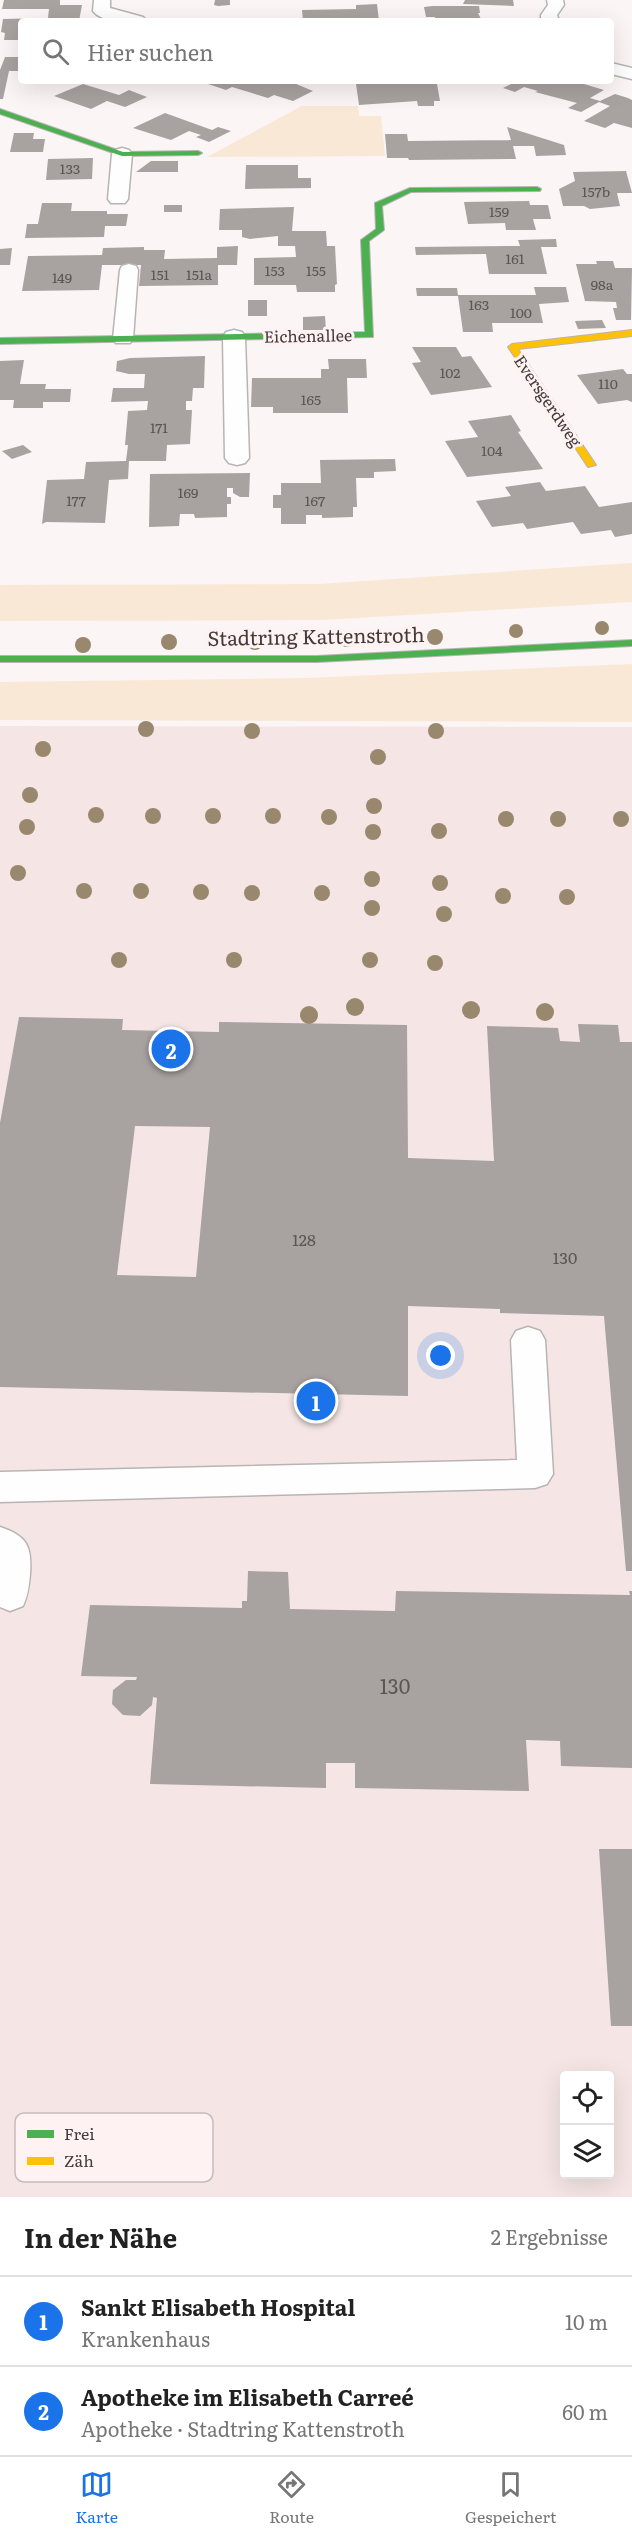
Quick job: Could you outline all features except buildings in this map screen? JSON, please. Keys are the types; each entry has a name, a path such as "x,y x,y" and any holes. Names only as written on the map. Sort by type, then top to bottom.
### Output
{"street":[{"path":"102,0 101,11 126,18"},
{"path":"550,18 556,5 555,0"},
{"path":"614,69 632,74"},
{"path":"0,111 122,154 198,153"},
{"path":"118,199 122,154"},
{"name":"Eichenallee","path":"0,341 370,335 365,240 380,230 378,205 410,190 537,189"},
{"name":"Eversgerdweg","path":"591,465 512,347 632,333"},
{"path":"234,337 237,458"},
{"name":"Stadtring Kattenstroth","path":"0,659 317,659 632,643"}],"lane":[{"path":"123,339 129,270"},
{"path":"0,1487 535,1474 528,1340"},
{"path":"0,1542 13,1554 10,1595"}],"shaded area":[{"path":"302,106 358,106 359,116 381,116 385,156 207,157"},
{"path":"632,563 632,602 322,620 0,621 0,585 320,584"},
{"path":"632,664 632,722 0,720 0,682 307,678"},
{"path":"0,726 632,727 632,2197 0,2197"}],"traffic: fast":[{"path":"0,111 122,154 198,153"},
{"path":"0,341 370,335 365,240 380,230 378,205 410,190 537,189"},
{"path":"0,659 317,659 632,643"}],"traffic: slow":[{"path":"591,465 512,347 632,333"}],"place":[{"name":"Apotheke im Elisabeth Carreé","path":"171,1049"},
{"name":"Sankt Elisabeth Hospital","path":"316,1401"}]}
